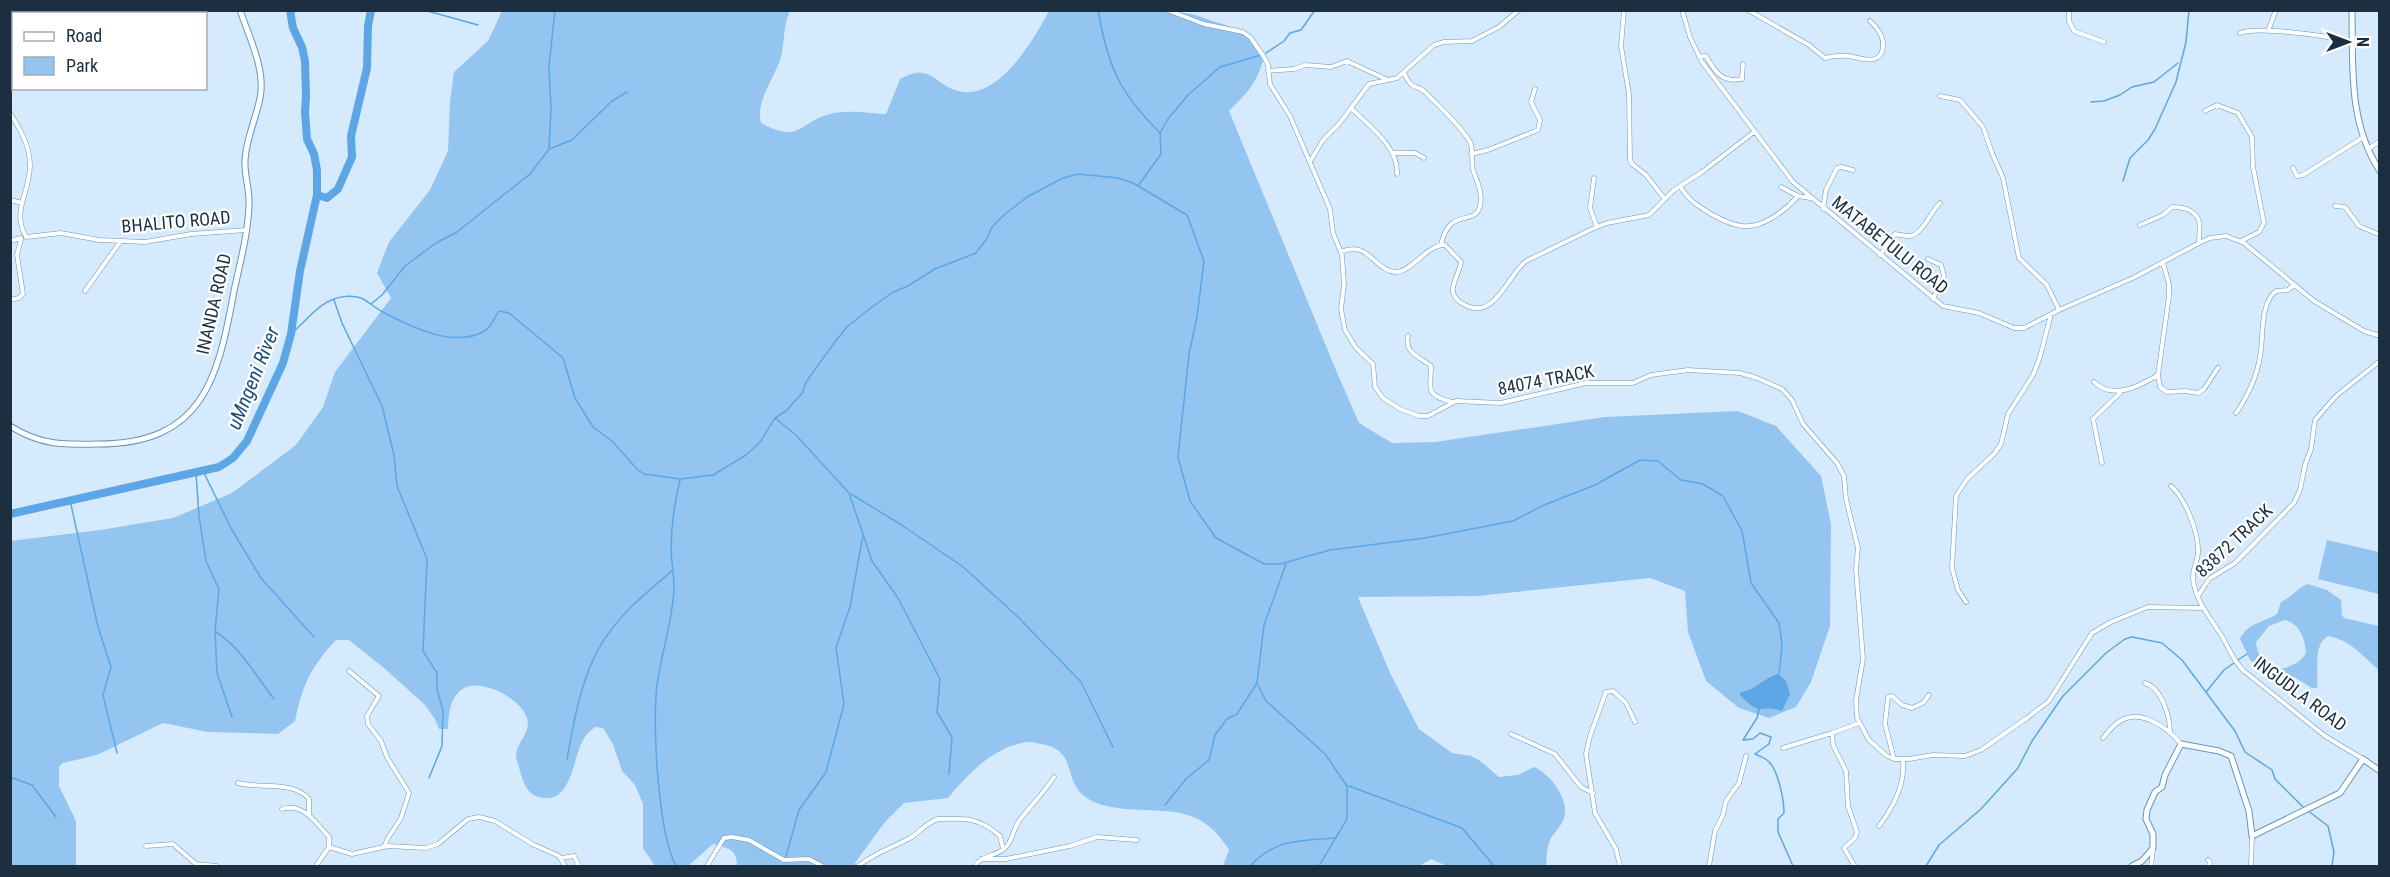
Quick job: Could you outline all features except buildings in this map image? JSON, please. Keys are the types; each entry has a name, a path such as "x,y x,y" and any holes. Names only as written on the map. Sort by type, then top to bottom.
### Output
{"street":[{"name":"INANDA ROAD","path":"10,426 44,442 72,445 134,442 152,437 189,414 204,394 225,337 246,230 249,194 245,156 261,86 259,69 240,10"},
{"name":"84074 TRACK","path":"1167,10 1204,24 1243,32 1251,38 1264,57 1270,84 1290,116 1330,209 1334,233 1341,251 1344,277 1342,320 1353,343 1373,364 1375,387 1378,392 1394,406 1419,416 1428,416 1453,402 1501,403 1586,383 1633,383 1656,374 1688,370 1740,373 1782,389 1791,400 1803,424 1837,463 1844,476 1845,499 1858,548 1857,579 1863,659 1856,700 1858,723"},
{"path":"1311,161 1323,140 1369,84 1397,78 1434,45 1443,42 1472,41 1499,27 1519,10"},
{"path":"1624,10 1621,46 1629,94 1630,160 1646,175 1664,198"},
{"name":"MATABETULU ROAD","path":"1682,10 1699,57 1786,175 1810,198 1933,299 1952,309 1979,313 2014,328 2029,327 2051,313 2133,278 2199,243 2220,236 2240,241"},
{"path":"1748,10 1755,11 1809,45 1825,58 1843,56 1866,61 1876,58 1883,45 1880,33 1870,21"},
{"path":"2069,10 2069,21 2074,30 2104,42"},
{"path":"2268,31 2276,10"},
{"path":"2352,10 2354,90 2362,138 2379,171"},
{"path":"2240,33 2268,31 2337,38 2353,43"},
{"path":"1699,57 1706,56 1716,73 1731,80 1742,79 1743,64"},
{"path":"1268,71 1294,69 1305,65 1328,67 1347,61 1389,80"},
{"path":"1341,251 1361,250 1387,269 1397,272 1441,245 1448,225 1455,220 1472,216 1479,207 1479,187 1471,162 1470,143 1424,91 1411,86 1404,73"},
{"path":"1471,154 1488,150 1538,130 1540,120 1531,102 1535,89"},
{"path":"1940,96 1960,100 1983,127 2003,178 2012,233 2019,258 2047,285 2059,310"},
{"path":"2205,111 2217,105 2238,113 2252,137 2253,166 2264,223 2259,232 2240,241 2293,285 2340,317 2364,331 2379,336"},
{"path":"1351,108 1378,134 1392,153 1397,163 1397,174"},
{"path":"10,113 22,134 29,154 29,180 19,219 23,238 17,255 23,294 20,298 10,300"},
{"path":"1441,245 1447,246 1461,262 1452,289 1455,296 1471,308 1479,308 1496,300 1517,268 1526,261 1597,227 1646,216 1654,211 1664,198 1754,132"},
{"path":"2293,168 2297,176 2303,175 2362,138"},
{"path":"2367,150 2379,141"},
{"path":"1392,153 1415,153 1424,158"},
{"path":"1823,208 1826,190 1838,167 1853,170"},
{"path":"1594,178 1590,208 1597,227"},
{"path":"1680,186 1685,196 1699,207 1741,226 1755,225 1772,217 1787,208 1798,196"},
{"path":"1781,187 1798,196 1810,198"},
{"path":"10,200 22,203"},
{"path":"1880,255 1895,234 1911,236 1918,233 1932,210 1940,203"},
{"path":"2335,206 2345,207 2358,226 2379,235"},
{"path":"2140,225 2163,215 2172,207 2183,208 2200,219 2199,243"},
{"name":"BHALITO ROAD","path":"10,241 61,233 99,240 145,242 184,235 246,230"},
{"path":"85,291 121,241"},
{"path":"1928,259 1941,265 1944,276 1933,299"},
{"path":"2163,263 2169,284 2169,296 2158,375 2160,387 2164,391 2185,391 2195,394 2204,390 2218,368"},
{"path":"2236,413 2243,403 2259,364 2270,297 2274,292 2288,290 2293,285"},
{"path":"1966,602 1958,590 1952,568 1956,495 1967,479 1994,454 2001,444 2008,414 2033,375 2040,357 2051,313"},
{"path":"1408,336 1409,349 1431,365 1429,383 1431,390 1439,399 1453,402"},
{"name":"83872 TRACK","path":"2198,597 2209,579 2235,563 2294,503 2300,490 2311,449 2315,420 2344,389 2379,361"},
{"path":"2102,463 2093,419 2120,393 2158,375"},
{"path":"2094,382 2104,390 2120,393"},
{"name":"INGUDLA ROAD","path":"2171,486 2184,503 2197,542 2198,556 2193,576 2198,597 2234,660 2244,671 2325,736 2355,752 2379,771"},
{"path":"1783,748 1858,723 1869,741 1894,759 1903,760 1933,755 1968,755 1993,743 2049,700 2069,672 2086,639 2092,633 2111,622 2148,607 2203,608"},
{"path":"349,671 379,696 367,716 368,724 381,741 387,757 409,793 401,818 384,847"},
{"path":"2145,683 2152,686 2168,712 2170,732"},
{"path":"1620,867 1616,849 1597,818 1587,748 1606,692 1613,691 1623,700 1635,722"},
{"path":"1894,759 1885,724 1888,697 1892,696 1902,705 1912,708 1923,703 1929,695"},
{"path":"2103,738 2118,722 2130,718 2149,720 2170,732 2181,744 2219,751 2231,756 2248,811 2252,836 2251,867"},
{"path":"1832,733 1833,745 1846,771 1848,806 1856,829 1856,836 1844,848 1854,865"},
{"path":"1511,734 1555,754 1578,784 1593,793"},
{"path":"2151,867 2153,834 2146,819 2146,810 2156,792 2162,787 2165,775 2181,744"},
{"path":"1709,867 1715,831 1723,815 1726,801 1739,783 1746,756"},
{"path":"2252,836 2342,791 2363,759"},
{"path":"1879,826 1888,814 1899,789 1904,775 1903,760"},
{"path":"975,867 981,859 1003,849 1010,841 1017,823 1042,796 1054,777"},
{"path":"238,783 251,787 285,788 303,794 309,799 309,816"},
{"path":"282,809 294,806 309,816 329,837 329,847 316,867"},
{"path":"329,847 352,854 384,847 429,847 441,842 468,819 478,817 495,822 523,840 562,858 574,856 579,867"},
{"path":"858,867 874,854 908,839 938,819 979,821 1000,836 1003,849"},
{"path":"708,867 724,838 732,837 749,840 784,860 809,859 822,867"},
{"path":"981,859 1006,859 1070,846 1097,837 1137,840"},
{"path":"146,846 173,844 196,864 217,867"},
{"path":"2132,867 2142,861 2153,848"},
{"path":"562,858 565,867"},
{"path":"2208,860 2209,867"}],"green space":[{"path":"1159,10 1192,14 1240,30 1251,38 1264,57 1251,87 1229,111 1359,423 1392,443 1435,442 1605,417 1738,411 1776,426 1821,476 1831,524 1830,626 1811,682 1796,707 1769,718 1739,708 1706,681 1688,632 1685,591 1650,578 1477,596 1358,597 1390,673 1419,729 1452,753 1471,756 1479,760 1499,777 1518,775 1534,767 1546,775 1557,788 1565,811 1563,821 1549,841 1546,866 1447,866 1431,859 1419,866 1223,866 1229,850 1216,833 1202,822 1188,815 1172,812 1121,808 1096,803 1079,791 1061,753 1046,745 1028,742 1004,749 983,762 948,798 904,803 885,822 855,863 856,866 737,866 737,860 731,850 713,844 688,866 655,866 643,848 643,804 635,785 622,771 613,744 603,728 595,727 586,736 567,784 561,792 554,797 538,797 532,794 524,784 516,757 528,723 523,710 517,703 488,687 468,686 454,698 450,708 448,729 439,729 425,705 384,668 349,640 336,640 309,677 295,721 278,734 208,732 163,723 97,755 63,763 59,767 59,786 76,821 76,866 11,866 10,541 173,518 232,493 296,445 323,407 335,372 391,298 377,273 389,242 430,190 448,151 454,72 488,41 502,11 790,11 786,22 781,57 763,98 760,115 761,123 785,132 793,132 834,113 886,114 900,79 911,74 926,73 958,91 973,92 987,87 1013,66 1049,11"},
{"path":"2327,540 2379,552 2379,594 2318,579"},
{"path":"2305,585 2327,590 2341,600 2344,618 2379,626 2379,670 2350,645 2328,636 2323,640 2318,652 2317,688 2312,688 2294,677 2271,675 2250,660 2240,639 2243,634 2251,627 2277,614 2281,602","holes":["2285,620 2301,633 2306,653 2303,658 2288,667 2281,669 2269,666 2264,663 2256,642 2269,626"]}],"shaded area":[{"path":"1778,674 1786,681 1790,694 1782,711 1757,708 1740,695 1741,692"}],"waterway":[{"name":"uMngeni River","path":"10,514 219,467 233,458 247,441 283,363 291,334 300,271 317,195 317,170 314,154 307,139 305,61 302,47 293,28 290,10"},
{"path":"317,195 327,198 338,189 352,157 351,136 367,68 368,26 371,10"},
{"path":"424,10 478,25"},
{"path":"371,304 382,295 405,266 436,243 457,232 530,174 549,149 551,110 549,66 555,10"},
{"path":"1098,10 1106,48 1117,78 1134,104 1160,133"},
{"path":"1266,53 1284,41 1290,33 1301,30 1315,10"},
{"path":"2123,181 2130,158 2148,140 2155,129 2176,82 2186,42 2189,10"},
{"path":"1138,186 1161,154 1160,133 1168,119 1188,95 1220,67 1261,55"},
{"path":"2091,102 2104,101 2132,87 2154,82 2178,63"},
{"path":"549,149 572,140 612,101 627,92"},
{"path":"291,334 322,305 344,297 361,298 381,311 418,329 447,337 474,336 486,330 499,311 509,313 563,358 575,398 593,427 612,441 637,469 644,474 680,479 713,475 746,455 760,442 775,418 786,411 803,392 806,382 847,327 868,310 893,292 906,287 935,269 976,253 992,227 1027,197 1063,178 1078,174 1118,178 1133,183 1187,215 1204,261 1197,317 1189,354 1178,457 1190,501 1216,538 1264,564 1280,564 1330,550 1425,538 1513,521 1544,505 1595,485 1640,460 1658,461 1681,480 1703,484 1723,496 1742,531 1751,583 1779,623 1782,645 1779,674"},
{"path":"334,300 342,323 382,406 394,455 397,486 427,559 423,651 437,673 437,689 443,711 442,746 429,778"},
{"path":"775,418 796,435 849,493 872,561 898,598 940,679 937,712 952,737 949,774"},
{"path":"203,471 232,530 261,578 314,637"},
{"path":"196,473 199,516 206,561 219,589 215,631 217,673 232,717"},
{"path":"676,866 670,850 661,802 655,719 658,678 673,599 672,533 680,480"},
{"path":"851,494 962,566 1018,617 1081,682 1113,747"},
{"path":"70,500 98,627 111,667 103,695 117,753"},
{"path":"786,856 799,810 826,772 844,704 836,648 850,607 863,535"},
{"path":"1286,564 1264,625 1257,683 1266,701 1325,754 1347,786 1347,819 1319,866"},
{"path":"567,759 584,685 602,643 626,613 673,570"},
{"path":"216,632 241,654 274,699"},
{"path":"1926,866 1939,845 1981,809 2018,768 2032,741 2063,696 2106,653 2125,639 2132,637 2162,643 2182,660 2235,731 2245,752 2272,770 2275,779 2303,807"},
{"path":"2238,660 2247,654"},
{"path":"2206,692 2224,670 2234,663"},
{"path":"1165,805 1186,779 1209,760 1215,735 1227,719 1237,714 1257,683"},
{"path":"1759,709 1757,718 1743,740 1753,739 1760,733 1771,737 1769,744 1755,754 1772,765 1777,778 1782,793 1784,813 1778,819 1778,832 1793,866"},
{"path":"10,777 32,785 56,817"},
{"path":"1349,786 1462,828 1494,866"},
{"path":"2307,810 2328,826 2334,852 2332,866"},
{"path":"1250,866 1259,857 1278,846 1299,841 1334,838"}]}
